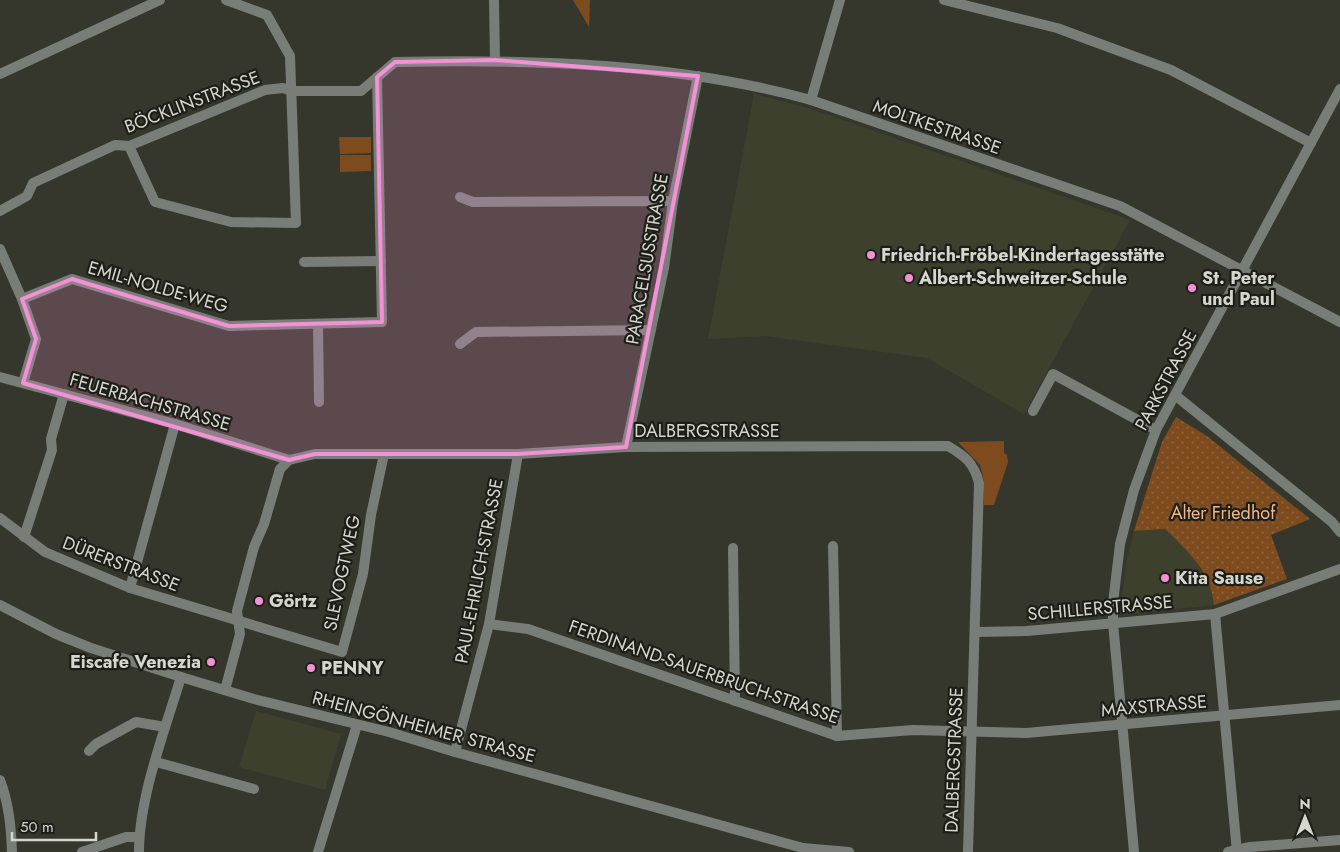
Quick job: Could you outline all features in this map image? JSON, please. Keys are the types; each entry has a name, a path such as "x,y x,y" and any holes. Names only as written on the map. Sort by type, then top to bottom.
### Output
{"street":[{"path":"0,74 160,0"},
{"path":"129,146 155,202 231,222 296,223 290,56 267,15 226,0"},
{"path":"494,0 495,60"},
{"path":"812,100 840,0"},
{"path":"944,0 1057,28 1171,70 1311,143"},
{"name":"BÖCKLINSTRASSE","path":"0,211 27,196 34,183 115,145 129,146 265,90 283,88 292,91 361,91 395,62 495,60"},
{"name":"MOLTKESTRASSE","path":"495,60 581,65 698,76 769,88 812,100 1120,206 1339,319"},
{"name":"PARACELSUSSTRASSE","path":"626,447 664,268 673,201 698,76"},
{"name":"EMIL-NOLDE-WEG","path":"22,299 72,279 229,326 382,322 377,77"},
{"name":"PARKSTRASSE","path":"1134,852 1113,623 1120,544 1134,490 1156,430 1340,89"},
{"path":"460,197 473,202 673,201"},
{"path":"0,248 22,299 36,339 23,383"},
{"path":"304,262 381,262"},
{"path":"318,324 319,402"},
{"path":"460,344 476,332 651,330"},
{"path":"1033,411 1054,374 1156,430"},
{"name":"FEUERBACHSTRASSE","path":"0,377 175,424 289,460"},
{"path":"24,537 52,450 51,439 64,394"},
{"path":"1175,395 1324,516 1340,532"},
{"path":"130,588 175,424"},
{"name":"DALBERGSTRASSE","path":"289,460 315,454 518,454 626,447 948,446 967,457 975,468 979,483 968,852"},
{"name":"SLEVOGTWEG","path":"238,623 342,652 362,574 371,515 384,454"},
{"name":"PAUL-EHRLICH-STRASSE","path":"455,752 489,624 518,454"},
{"path":"225,690 240,634 237,611 254,547 264,524 280,469 289,460"},
{"name":"DÜRERSTRASSE","path":"0,518 45,552 130,588 238,623"},
{"path":"833,546 837,736"},
{"path":"732,548 735,701"},
{"name":"SCHILLERSTRASSE","path":"975,632 1027,631 1215,614 1340,569"},
{"name":"RHEINGÖNHEIMER STRASSE","path":"1,608 91,648 225,690 389,732 803,850 849,852"},
{"path":"1215,614 1225,716 1234,851 1340,840"},
{"name":"FERDINAND-SAUERBRUCH-STRASSE","path":"489,624 528,629 837,736 913,730 972,731"},
{"path":"139,852 139,836 156,762 180,677"},
{"name":"MAXSTRASSE","path":"972,731 1026,733 1122,726 1340,705"},
{"path":"89,751 96,744 136,722 165,727"},
{"path":"318,852 357,724"},
{"path":"156,762 254,789"},
{"path":"0,780 5,793 11,823 12,852"},
{"path":"82,852 126,837 139,836"}],"highlighted area":[{"path":"495,60 698,76 626,447 518,454 315,454 289,460 23,383 36,339 22,299 72,279 229,326 382,322 377,77 395,62"}],"shaded area":[{"name":"Albert-Schweitzer-Schule","path":"754,94 808,108 1130,220 1024,414 927,358 765,336 708,339"},
{"name":"Kita Sause","path":"1165,529 1193,556 1213,592 1214,605 1122,615 1120,613 1126,564 1134,531"},
{"path":"256,711 341,734 325,790 239,767"}],"green space":[{"path":"573,0 590,0 589,27"},
{"path":"339,137 371,137 371,153 340,154"},
{"path":"340,155 371,155 371,171 340,172"},
{"name":"Alter Friedhof","path":"1176,417 1207,436 1310,519 1271,535 1287,579 1214,605 1209,583 1203,572 1190,554 1165,529 1134,531 1162,442"},
{"path":"1004,441 1004,453 1007,455 1008,462 994,505 984,505 984,481 980,465 958,442"}],"place":[{"name":"Friedrich-Fröbel-Kindertagesstätte","path":"871,255"},
{"name":"Albert-Schweitzer-Schule","path":"909,278"},
{"name":"St. Peter und Paul","path":"1192,288"},
{"name":"Kita Sause","path":"1165,578"},
{"name":"Görtz","path":"259,601"},
{"name":"Eiscafe Venezia","path":"211,662"},
{"name":"PENNY","path":"311,668"}]}
